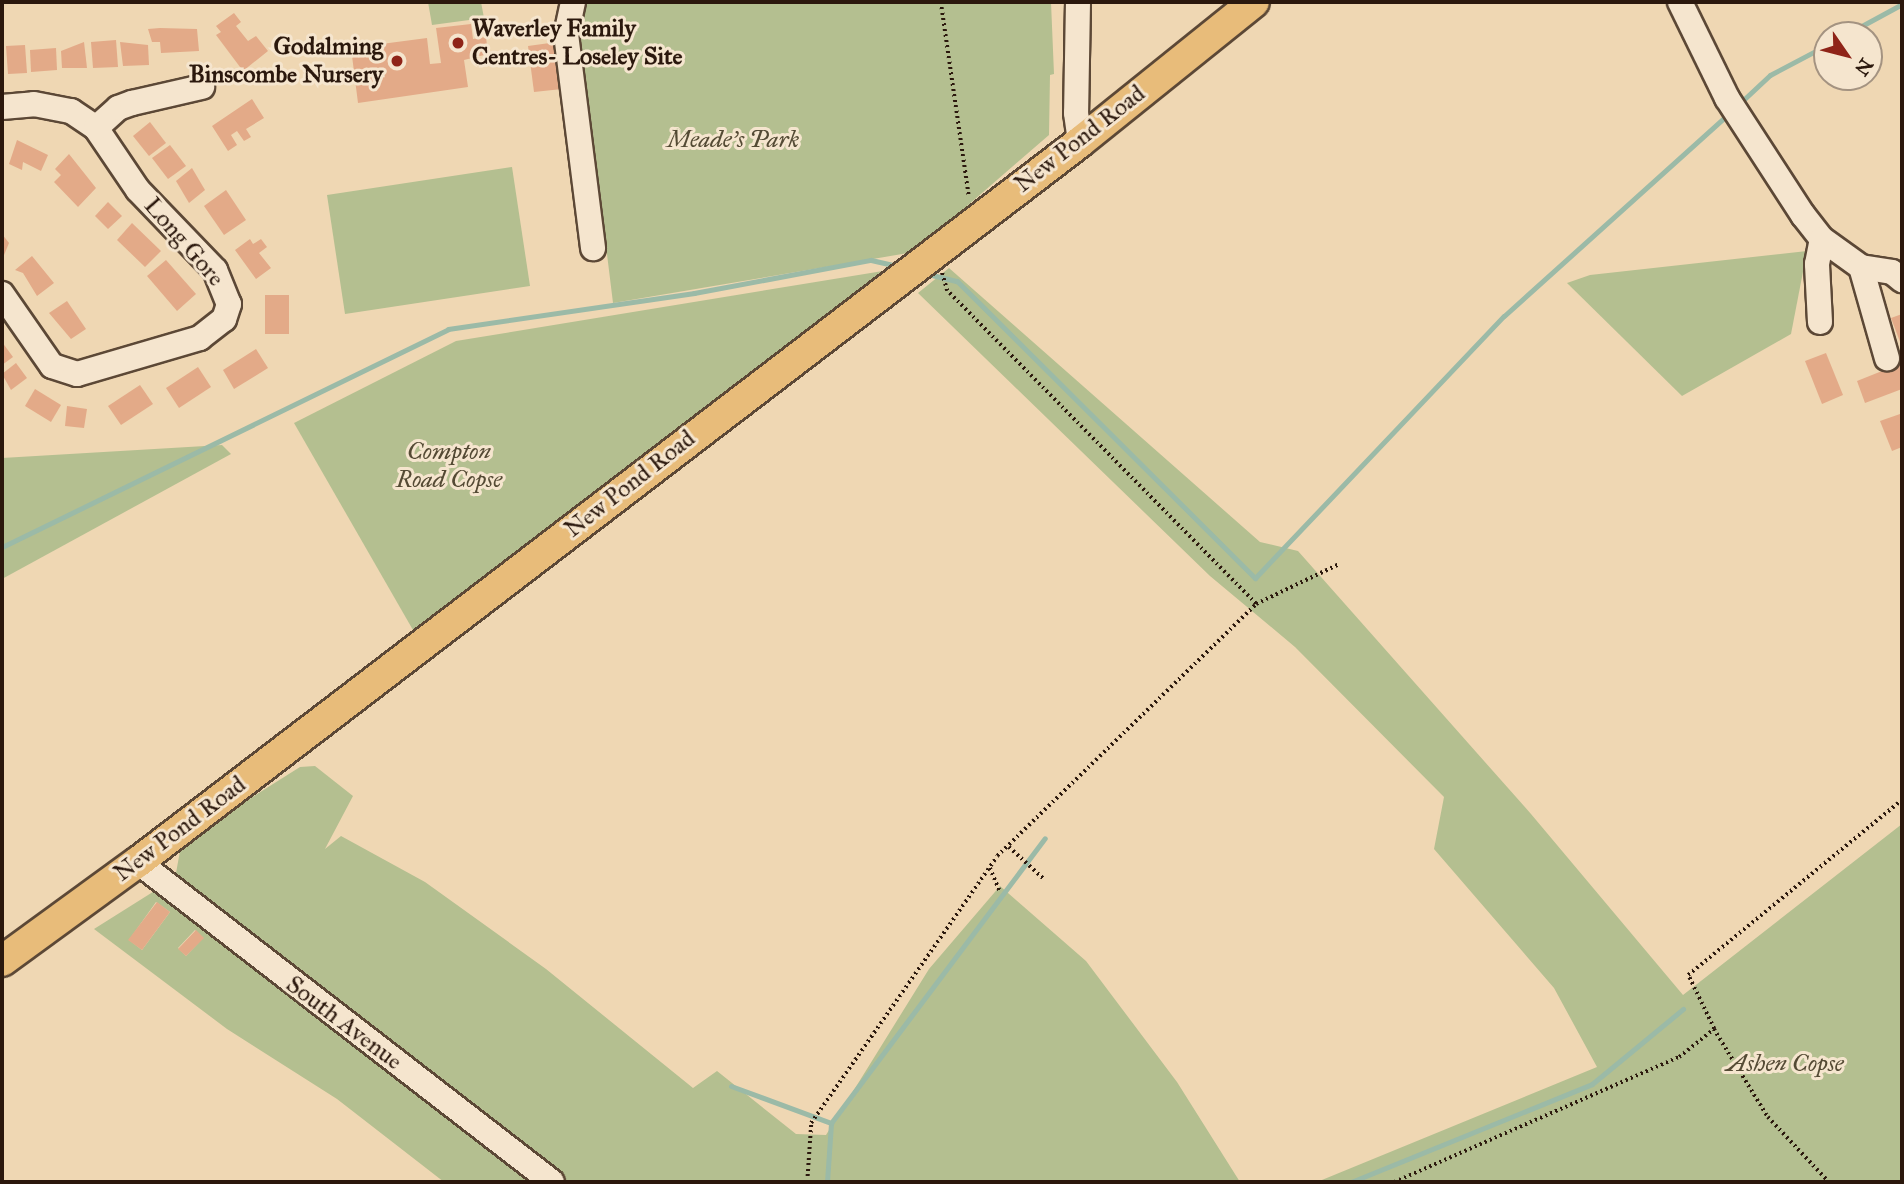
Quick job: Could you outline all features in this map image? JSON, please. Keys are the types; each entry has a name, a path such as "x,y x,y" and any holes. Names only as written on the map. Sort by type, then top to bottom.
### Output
{"main road":[{"name":"New Pond Road","path":"2,961 138,862 981,215 1080,142 1254,2"}],"street":[{"path":"573,2 566,34 593,248"},
{"path":"1078,2 1076,113 1080,142"},
{"path":"1680,2 1733,108 1822,239 1861,267 1892,272 1902,279"},
{"path":"96,128 118,108 202,88"},
{"name":"Long Gore","path":"2,107 34,104 71,111 96,128 138,190 215,270 227,291 229,304 224,319 200,338 92,371 64,373 52,366 2,294"},
{"path":"1821,322 1817,264 1822,239"},
{"path":"1861,267 1887,358"},
{"name":"South Avenue","path":"138,862 552,1182"}],"path":[{"path":"941,2 970,205 981,215"},
{"path":"945,277 947,291 1256,604"},
{"path":"807,1182 811,1124 990,868 1256,604 1339,564"},
{"path":"1829,1182 1768,1117 1714,1029 1688,975 1902,800"},
{"path":"1009,847 1045,880"},
{"path":"990,868 1000,892"},
{"path":"1394,1182 1679,1057 1714,1029"}],"green space":[{"path":"428,2 481,2 484,18 432,25"},
{"name":"Meade's Park","path":"583,2 1051,2 1054,74 1050,75 1049,135 914,252 613,303 579,26"},
{"path":"512,167 530,286 345,314 327,195"},
{"path":"1807,251 1791,334 1682,396 1567,283 1590,275"},
{"name":"Ashen Copse","path":"949,268 1260,542 1298,551 1531,814 1683,995 1902,824 1902,1182 1317,1182 1597,1067 1554,988 1434,849 1444,797 1295,647 1210,576 918,293"},
{"name":"Compton Road Copse","path":"889,270 413,630 294,423 456,341"},
{"path":"222,445 231,454 2,579 2,458"},
{"path":"315,766 353,796 325,849 341,836 425,882 546,969 693,1088 717,1071 796,1134 826,1135 929,969 1000,886 1086,961 1177,1082 1240,1182 444,1182 337,1099 227,1029 94,929 156,890 174,884 180,851 235,808 300,767","holes":["156,902 170,912 142,950 129,940","195,930 203,938 186,956 178,948"]}],"building":[{"path":"234,13 241,22 236,26 248,41 256,36 268,51 243,71 216,35 221,32 216,26"},
{"path":"471,24 473,39 486,37 488,54 464,60 468,87 358,103 351,48 427,38 430,64 441,63 436,28"},
{"path":"148,29 197,29 199,51 161,53 160,42 152,42"},
{"path":"116,40 118,67 93,68 91,42"},
{"path":"84,42 87,68 62,68 61,51"},
{"path":"120,42 148,45 149,65 123,66"},
{"path":"557,42 562,89 534,92 528,46"},
{"path":"25,45 27,73 8,74 6,46"},
{"path":"56,48 57,70 31,72 30,50"},
{"path":"252,99 264,118 246,129 251,137 244,141 237,131 231,135 237,145 228,151 212,126"},
{"path":"150,122 166,143 149,156 133,136"},
{"path":"17,140 48,155 41,171 23,162 22,170 9,164"},
{"path":"170,145 186,166 168,179 152,158"},
{"path":"69,154 96,188 78,207 54,182 61,175 55,169"},
{"path":"192,168 205,190 189,203 176,181"},
{"path":"226,190 246,220 224,235 204,206"},
{"path":"108,202 122,216 108,229 95,216"},
{"path":"132,223 161,251 145,267 117,240"},
{"path":"2,234 9,243 2,260"},
{"path":"250,239 253,244 261,239 267,247 259,253 271,268 256,279 235,250"},
{"path":"32,256 54,283 37,296 23,273 15,270"},
{"path":"166,260 196,294 177,311 147,276"},
{"path":"265,295 289,295 289,334 265,334"},
{"path":"67,301 86,329 71,339 49,313"},
{"path":"1902,314 1902,347 1891,318"},
{"path":"2,342 13,357 2,365"},
{"path":"256,349 268,368 234,389 223,370"},
{"path":"1826,353 1843,395 1822,404 1805,361"},
{"path":"16,363 27,378 11,390 2,374"},
{"path":"1902,363 1902,389 1865,403 1857,381"},
{"path":"198,367 211,387 179,408 166,388"},
{"path":"140,385 153,404 121,425 108,406"},
{"path":"35,389 61,405 51,422 25,406"},
{"path":"67,406 87,409 84,428 65,426"},
{"path":"1900,414 1902,447 1892,451 1880,421"},
{"path":"157,902 170,912 142,950 128,940"},
{"path":"196,930 204,938 186,956 178,949"}],"waterway":[{"path":"1871,21 1902,4"},
{"path":"1740,103 1770,75 1813,52"},
{"path":"924,273 957,281 1255,578 1504,316 1728,114"},
{"path":"2,547 448,329 694,293 871,260 898,266"},
{"path":"827,1182 831,1123 1045,838"},
{"path":"1351,1182 1592,1084 1683,1009"},
{"path":"731,1086 831,1123"}],"place":[{"name":"Waverley Family Centres- Loseley Site","path":"458,43"},
{"name":"Godalming Binscombe Nursery","path":"397,61"}]}
